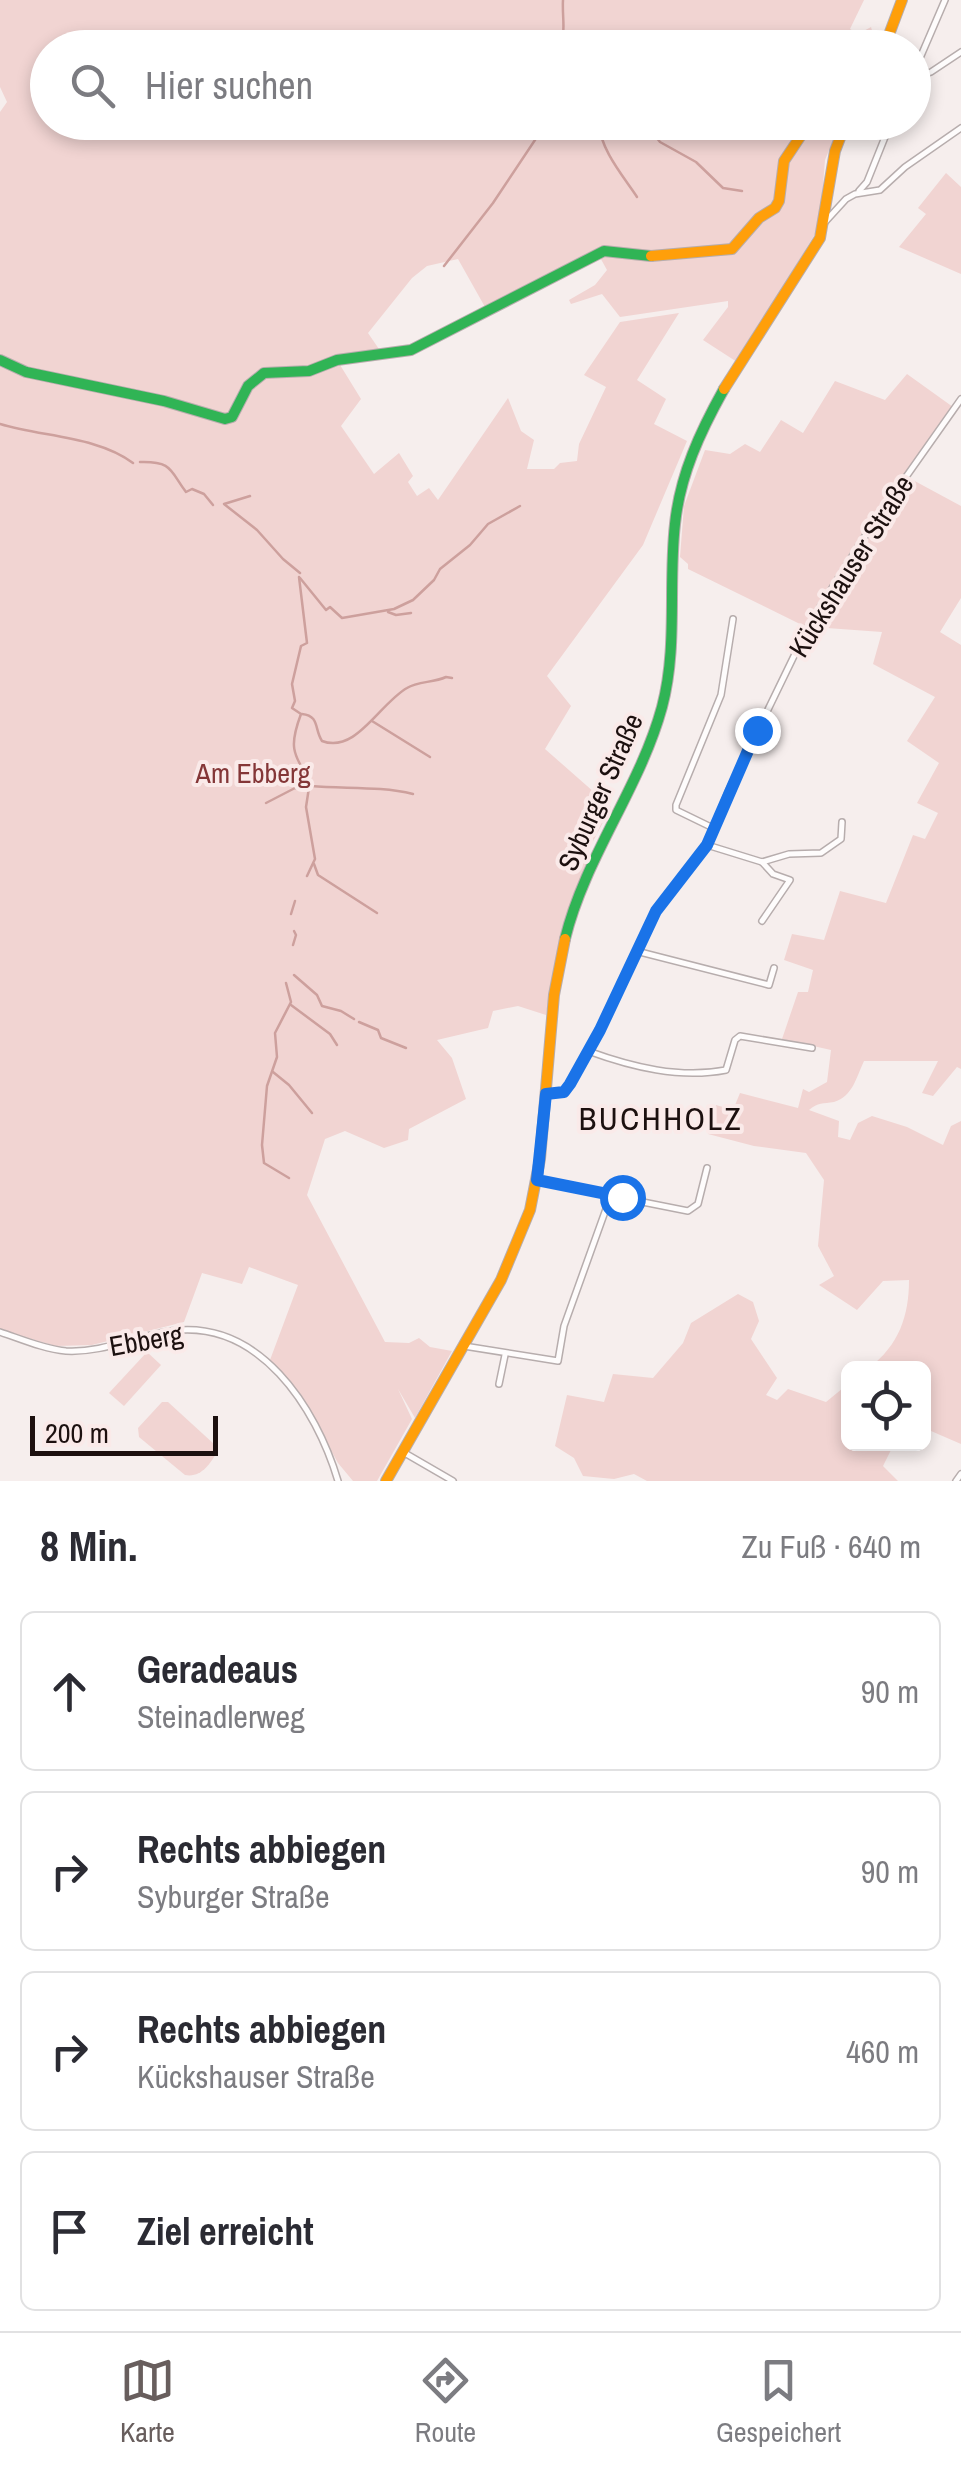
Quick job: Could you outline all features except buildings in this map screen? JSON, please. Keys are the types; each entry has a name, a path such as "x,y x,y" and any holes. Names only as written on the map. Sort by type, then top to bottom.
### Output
{"street":[{"path":"891,30 902,0"},
{"path":"931,34 945,0"},
{"path":"931,72 961,52"},
{"path":"857,193 880,190 905,167 961,128"},
{"path":"0,360 15,369 84,387 164,401 224,420 237,411 248,386 264,373 309,370 337,360 411,350 604,252 648,256 732,249 758,218 779,201 784,161 798,140"},
{"name":"Syburger Straße","path":"386,1481 464,1346 527,1222 537,1180 552,998 567,929 592,865 645,760 663,705 672,648 673,532 688,466 712,413 814,248 825,222 832,160 839,140"},
{"path":"825,222 867,182 884,140"},
{"name":"Kückshauser Straße","path":"546,1094 567,1088 661,903 707,845 810,623 872,525 961,399"},
{"path":"713,828 676,810 676,805 721,695 733,619"},
{"path":"762,862 789,854 830,850 841,839 842,822"},
{"path":"707,845 762,862 773,874 790,880 762,922"},
{"path":"636,951 769,985 774,968"},
{"path":"588,1051 673,1074 694,1075 726,1070 735,1040 740,1036 812,1048"},
{"path":"537,1180 692,1210 702,1194 707,1168"},
{"path":"464,1346 558,1362 564,1326 611,1195"},
{"name":"Ebberg","path":"0,1332 68,1351 184,1330 210,1333 248,1346 277,1370 297,1397 338,1481"},
{"path":"498,1384 505,1355"},
{"path":"403,1452 452,1481"},
{"path":"956,1481 961,1474"}],"green space":[{"name":"Am Ebberg","path":"0,0 864,0 852,30 30,30 30,140 833,140 825,160 815,234 737,362 703,340 728,307 728,301 620,317 602,294 571,304 569,300 595,285 607,270 597,252 485,307 458,259 427,266 412,278 368,333 381,352 337,360 361,399 341,426 374,474 399,453 413,476 408,482 417,496 429,488 438,500 508,398 521,431 534,440 527,469 554,469 560,463 577,461 579,444 606,387 584,375 620,322 679,313 637,380 666,399 654,424 687,441 643,545 547,676 571,706 545,749 611,807 588,851 591,855 563,933 546,1015 518,1006 493,1011 488,1028 437,1040 452,1058 466,1099 409,1129 408,1140 384,1148 345,1131 325,1139 307,1195 385,1342 409,1343 419,1338 430,1347 452,1351 415,1418 398,1389 412,1419 377,1481 353,1481 338,1463 302,1398 270,1360 298,1285 249,1267 242,1284 202,1273 184,1322 92,1345 56,1346 0,1330 0,112 7,102 0,87"},
{"path":"946,173 961,187 961,274 899,247 926,214 918,208"},
{"path":"907,374 953,407 900,483 911,479 961,506 961,598 940,632 961,645 961,1069 957,1067 933,1096 922,1093 938,1061 864,1061 846,1095 809,1110 839,1121 838,1137 850,1140 858,1123 872,1116 907,1127 943,1145 951,1126 961,1121 961,1444 931,1431 931,1361 877,1361 900,1329 909,1280 883,1281 857,1310 819,1285 834,1276 818,1246 824,1180 806,1153 754,1146 708,1134 716,1105 733,1110 740,1093 798,1108 803,1089 809,1092 827,1082 831,1050 782,1039 798,992 808,992 813,970 784,960 792,934 824,940 840,891 886,903 913,835 925,839 938,813 917,803 939,763 907,741 935,697 873,664 882,632 813,627 852,560 847,557 806,627 688,569 680,557 684,506 705,450 730,454 745,444 760,452 781,420 803,433 835,381 885,400"},
{"path":"738,1294 753,1302 759,1321 751,1339 777,1378 766,1395 777,1400 788,1389 826,1402 841,1390 841,1451 890,1451 883,1466 898,1481 647,1481 634,1474 614,1479 583,1476 574,1458 555,1446 567,1395 604,1402 613,1374 653,1378 683,1343 691,1323"},
{"path":"147,1352 161,1365 124,1406 109,1393"},
{"path":"162,1402 168,1402 215,1445 217,1452 200,1472 185,1475 139,1437 138,1428"}],"waterway":[{"path":"563,0 564,30"},
{"path":"444,266 535,140"},
{"path":"603,140 637,197"},
{"path":"658,140 696,162 723,188 742,191"},
{"path":"0,424 86,442 133,463"},
{"path":"140,462 165,466 186,492 192,489 204,494 213,505"},
{"path":"250,496 224,504 300,573"},
{"path":"300,578 326,610 330,607 342,618 394,609 413,600 488,524 520,506"},
{"path":"299,577 307,643 301,646 292,684 292,708 301,714 294,749 310,781 306,807 315,859 307,876"},
{"path":"388,612 411,613"},
{"path":"302,714 314,720 322,741 334,743 356,734 407,688 452,678"},
{"path":"372,721 430,757"},
{"path":"311,786 413,794"},
{"path":"266,803 295,788 308,789"},
{"path":"314,864 318,875 377,913"},
{"path":"291,914 295,901"},
{"path":"293,945 294,931"},
{"path":"294,975 317,995 322,1006 354,1019"},
{"path":"286,983 291,1002 275,1033 277,1057 267,1086 262,1145 264,1163 289,1178"},
{"path":"291,1005 330,1034 337,1045"},
{"path":"359,1022 378,1030 381,1038 406,1048"},
{"path":"273,1072 312,1113"}],"traffic: fast":[{"path":"0,360 26,372 164,401 225,419 232,417 248,386 264,373 309,371 337,360 411,350 604,251 651,256"},
{"path":"565,939 586,880 640,766 662,707 670,662 673,547 681,488 692,454 724,389"}],"traffic: slow":[{"path":"891,30 902,0"},
{"path":"651,256 732,249 759,218 775,208 784,161 798,140"},
{"path":"724,389 820,238 839,140"},
{"path":"386,1481 501,1280 530,1210 540,1159 554,995 565,939"}],"district":[{"name":"BUCHHOLZ","path":"661,1118"}],"route":[{"path":"622,1197 537,1180 546,1094 564,1092 570,1084 656,911 707,845 757,730"}]}
